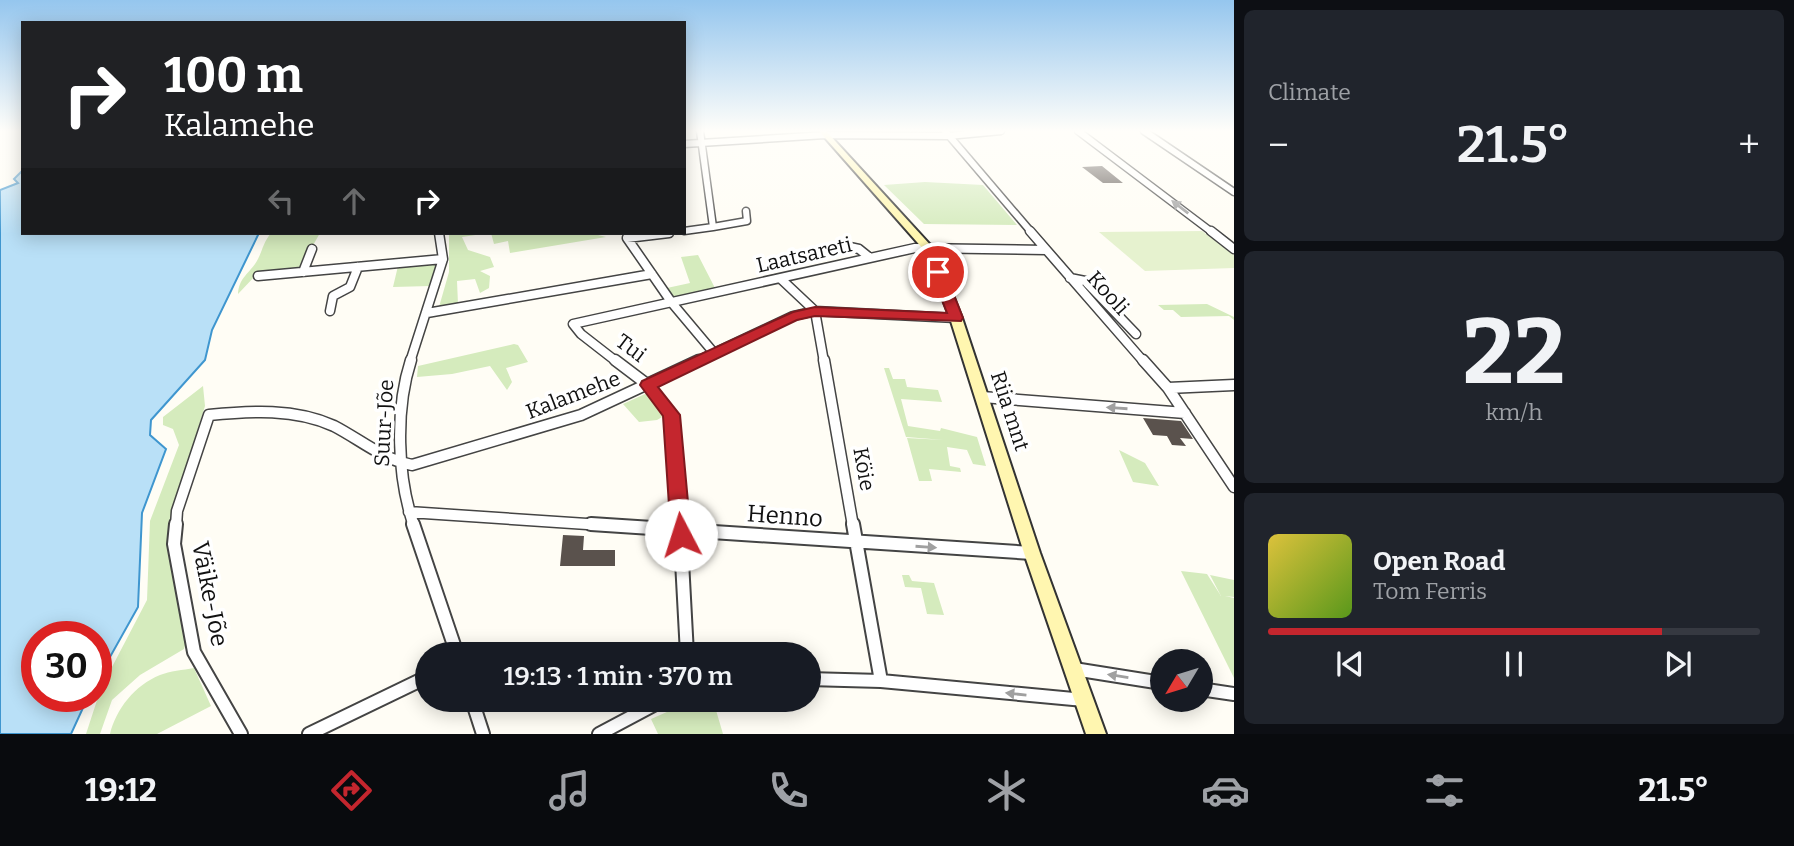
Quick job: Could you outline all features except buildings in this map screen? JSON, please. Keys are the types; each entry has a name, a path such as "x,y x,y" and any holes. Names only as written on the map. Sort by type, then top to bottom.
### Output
{"main road":[{"name":"Riia mnt","path":"853,165 929,248 956,318 1032,554 1096,734"}],"street":[{"path":"705,165 713,227"},
{"name":"Kooli","path":"973,165 1168,388 1234,487"},
{"path":"1124,165 1234,248"},
{"path":"1195,165 1234,192"},
{"path":"686,231 747,221 746,211"},
{"name":"Suur-Jõe","path":"439,235 443,259 405,379 400,463 409,512 453,642"},
{"path":"642,235 627,238 672,303 714,353"},
{"path":"845,246 859,249 869,257"},
{"name":"Laatsareti","path":"573,324 915,248 1046,250"},
{"path":"303,272 312,249"},
{"path":"258,276 443,259"},
{"path":"330,311 333,296 350,287 358,267"},
{"path":"427,313 652,274"},
{"path":"1070,278 1085,281 1136,334"},
{"path":"781,279 815,311"},
{"name":"Kalamehe","path":"400,463 424,463 581,415 793,316 815,311 956,318"},
{"name":"Köie","path":"815,311 881,681"},
{"name":"Tui","path":"573,324 581,334 648,385 671,415 681,530 686,642"},
{"path":"1168,388 1234,385"},
{"path":"982,397 1185,413"},
{"name":"Väike-Jõe","path":"241,734 194,652 174,544 182,491 209,415 243,411 304,417 324,422 380,455 400,463"},
{"name":"Henno","path":"409,512 1032,554"},
{"path":"1074,668 1150,681"},
{"path":"821,679 881,681 1084,700"},
{"path":"309,734 415,683"},
{"path":"1213,691 1234,694"},
{"path":"476,712 483,734"},
{"path":"599,734 640,712"}],"green space":[{"path":"925,182 983,185 1017,225 924,224 884,185"},
{"path":"1202,231 1234,255 1234,268 1145,271 1099,232"},
{"path":"270,235 319,235 299,270 257,274 238,294 242,281"},
{"path":"449,235 476,235 462,237 468,250 490,257 494,267 480,271 490,276 489,288 480,293 475,279 457,281 458,304 439,307 449,272"},
{"path":"492,235 606,237 510,253 508,241 494,244"},
{"path":"698,255 716,290 672,297 667,288 690,283 681,257"},
{"path":"437,264 430,286 393,287 398,266"},
{"path":"1207,304 1234,317 1234,320 1229,316 1181,317 1173,310 1164,310 1158,305"},
{"path":"518,345 528,362 506,368 512,382 507,390 490,366 452,374 417,377 418,366"},
{"path":"884,368 889,368 893,379 905,379 907,387 938,390 942,402 901,399 908,426 940,431 941,428 977,437 986,466 973,464 967,450 947,447 950,466 960,468 961,472 929,469 932,481 919,481 907,438 944,440 906,437"},
{"path":"203,386 205,406 168,526 187,637 184,649 140,675 112,700 112,667 147,600 150,521 179,445 173,429 163,425 163,417"},
{"path":"648,394 664,416 657,420 639,422 623,404"},
{"path":"1119,450 1145,463 1159,486 1133,482"},
{"path":"1181,571 1207,574 1221,596 1210,575 1234,580 1234,597 1225,596 1234,598 1234,678"},
{"path":"902,575 909,575 912,581 934,583 944,615 927,614 921,588 905,587"},
{"path":"194,668 211,706 157,734 110,734 122,707 142,685 164,674"},
{"path":"93,712 108,712 100,734 86,734"},
{"path":"667,712 717,712 723,734 658,734 651,719"}],"water":[{"path":"21,172 21,235 258,235 212,330 205,360 151,420 150,435 166,449 142,513 138,607 112,653 112,621 21,621 21,712 81,712 71,734 0,734 0,190 18,183 14,179"}],"route":[{"path":"681,535 671,415 648,385 793,316 815,311 956,318 938,272"}]}
